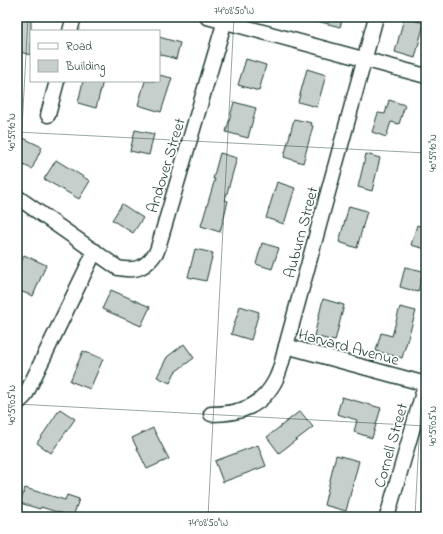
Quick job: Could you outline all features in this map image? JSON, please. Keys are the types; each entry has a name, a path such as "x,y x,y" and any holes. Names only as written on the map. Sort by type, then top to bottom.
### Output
{"street":[{"path":"70,30 74,17"},
{"path":"207,17 226,19 426,76"},
{"name":"Auburn Street","path":"211,414 227,414 252,406 270,389 276,378 376,17"},
{"name":"Andover Street","path":"95,251 118,268 126,270 136,269 152,259 156,251 226,19"},
{"path":"48,115 57,82"},
{"path":"17,197 95,251 25,396 17,404"},
{"name":"Harvard Avenue","path":"286,346 426,384"},
{"name":"Cornell Street","path":"387,517 426,384"}],"building":[{"path":"22,17 31,17 30,55 17,51 17,36"},
{"path":"313,17 343,17 340,27 313,20"},
{"path":"404,18 424,23 415,58 395,52"},
{"path":"160,37 180,43 176,59 160,54"},
{"path":"246,59 266,65 259,91 238,85"},
{"path":"307,69 326,75 317,107 298,102"},
{"path":"160,75 172,78 161,112 138,105 145,82 160,82"},
{"path":"83,82 103,82 96,108 78,103"},
{"path":"389,100 405,105 399,124 391,122 386,137 372,132 378,113 385,114"},
{"path":"234,102 256,108 248,138 226,132"},
{"path":"294,119 312,123 311,125 313,126 303,163 284,157"},
{"path":"135,130 154,134 149,155 130,151"},
{"path":"17,135 42,147 32,169 17,162"},
{"path":"220,153 237,158 225,200 228,201 220,232 201,226 215,179 213,179"},
{"path":"366,154 380,158 372,191 358,187"},
{"path":"56,160 90,181 79,199 44,179"},
{"path":"277,182 295,188 284,224 266,218"},
{"path":"122,204 143,218 133,233 112,220"},
{"path":"349,206 367,211 357,248 339,242"},
{"path":"417,225 426,228 426,249 411,245"},
{"path":"262,243 279,248 272,269 256,264"},
{"path":"195,249 213,253 206,281 188,277"},
{"path":"24,255 46,265 33,296 17,290 17,273"},
{"path":"405,267 423,271 418,292 400,287"},
{"path":"111,290 150,307 141,326 102,309"},
{"path":"323,299 344,305 335,341 314,336"},
{"path":"240,306 259,312 251,340 231,334"},
{"path":"400,307 416,311 402,358 376,351 381,333 392,336"},
{"path":"184,344 194,358 175,372 170,383 157,377 167,357"},
{"path":"83,351 103,359 90,389 70,381"},
{"path":"342,397 381,408 372,438 354,432 357,420 337,414"},
{"path":"60,409 75,419 51,453 37,443"},
{"path":"300,411 313,427 279,453 267,437"},
{"path":"153,428 169,459 147,469 132,438"},
{"path":"258,445 266,466 223,482 215,461"},
{"path":"336,455 359,461 346,511 324,505"},
{"path":"25,488 65,500 67,495 79,499 73,517 41,507 40,509 20,503"}]}
